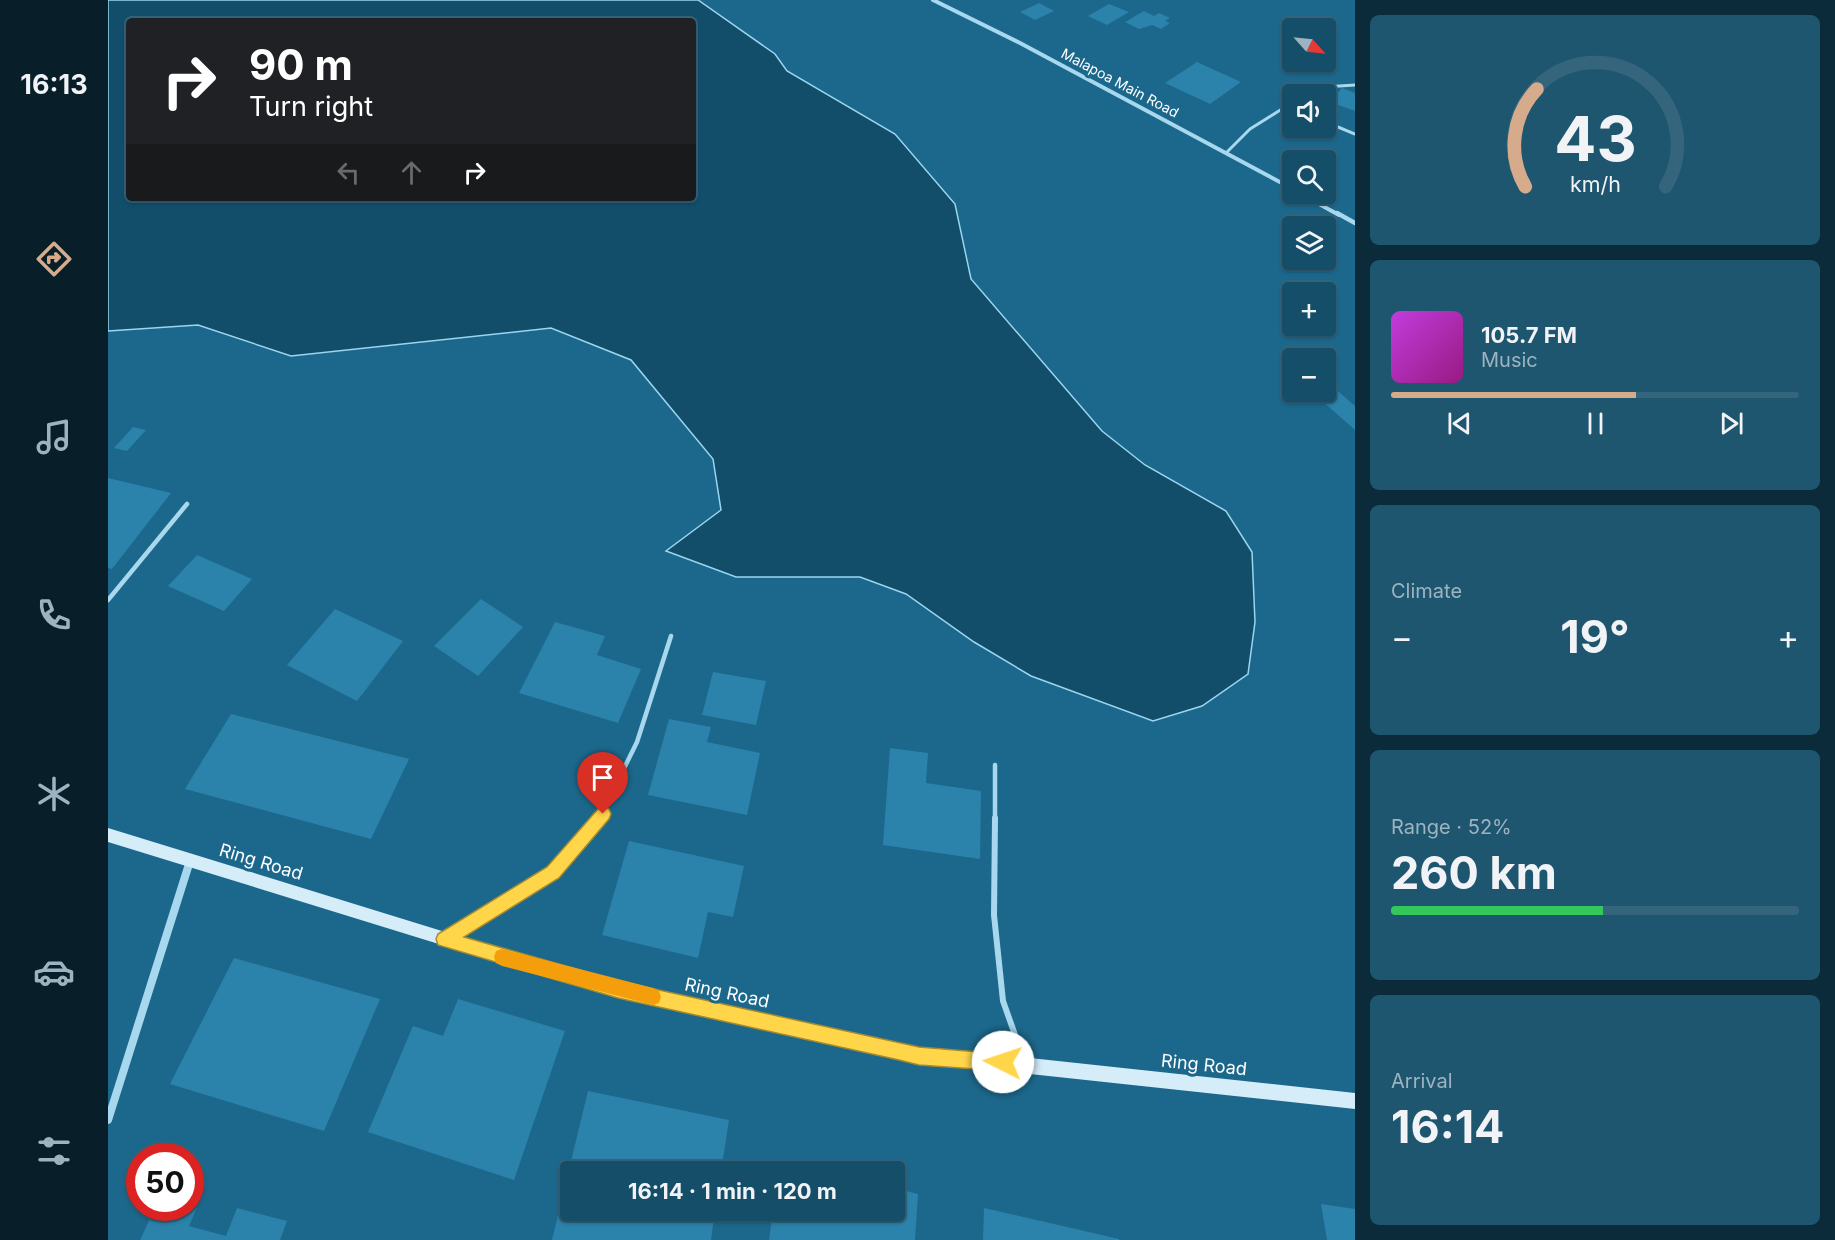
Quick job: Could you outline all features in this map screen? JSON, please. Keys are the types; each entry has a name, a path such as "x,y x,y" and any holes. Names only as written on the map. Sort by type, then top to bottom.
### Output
{"main road":[{"name":"Ring Road","path":"108,835 444,939 618,989 919,1056 1025,1065 1355,1101"}],"street":[{"name":"Malapoa Main Road","path":"933,0 1020,43 1282,183"},
{"path":"1320,204 1355,223"},
{"path":"108,1120 190,861"}],"lane":[{"path":"1336,86 1355,85"},
{"path":"1226,153 1250,129 1282,108"},
{"path":"1336,126 1355,134"},
{"path":"108,600 187,504"},
{"path":"444,939 553,872 603,814 637,742 671,636"},
{"path":"995,765 994,915 1003,1001 1025,1065"}],"water":[{"path":"108,0 698,0 775,54 787,71 895,134 955,204 971,279 1102,431 1145,465 1226,511 1252,552 1255,622 1248,674 1202,706 1153,721 1031,676 974,642 906,594 860,577 736,577 666,551 721,510 713,459 631,360 551,328 291,356 198,325 108,331"}],"building":[{"path":"1039,3 1054,11 1035,20 1020,12"},
{"path":"1109,4 1129,12 1107,25 1088,16"},
{"path":"1144,11 1154,16 1159,13 1170,18 1165,21 1170,23 1161,29 1152,25 1139,29 1125,22"},
{"path":"1197,62 1241,82 1210,104 1165,83"},
{"path":"1342,88 1355,93 1355,111 1336,104 1336,95"},
{"path":"1336,389 1355,406 1355,430 1323,402 1336,402"},
{"path":"133,427 146,430 127,451 114,448"},
{"path":"108,478 171,493 112,569 108,568"},
{"path":"197,555 252,579 224,611 168,586"},
{"path":"481,599 523,627 478,676 434,646"},
{"path":"335,609 403,641 357,701 287,665"},
{"path":"555,622 605,636 597,655 641,669 618,723 519,693"},
{"path":"713,672 766,681 756,725 702,715"},
{"path":"231,714 409,759 371,839 185,789"},
{"path":"669,719 711,727 707,742 760,753 747,815 648,795"},
{"path":"890,748 928,753 926,783 981,791 980,859 883,845"},
{"path":"629,841 744,866 733,917 708,912 698,958 602,935"},
{"path":"234,958 380,999 324,1131 170,1084"},
{"path":"458,999 565,1031 514,1180 368,1132 413,1026 443,1036"},
{"path":"588,1091 729,1120 723,1161 571,1161"},
{"path":"905,1191 918,1194 915,1240 769,1240 772,1221 905,1221"},
{"path":"1321,1204 1355,1209 1355,1240 1327,1240"},
{"path":"560,1207 560,1221 714,1221 711,1240 552,1240"},
{"path":"237,1208 287,1221 280,1240 140,1240 149,1221 191,1221 189,1226 226,1236"},
{"path":"984,1208 1119,1239 1119,1240 983,1240"}],"slow traffic":[{"path":"502,957 653,997"}],"route":[{"path":"603,814 553,872 444,939 618,989 899,1052 919,1056 1003,1062"}]}
